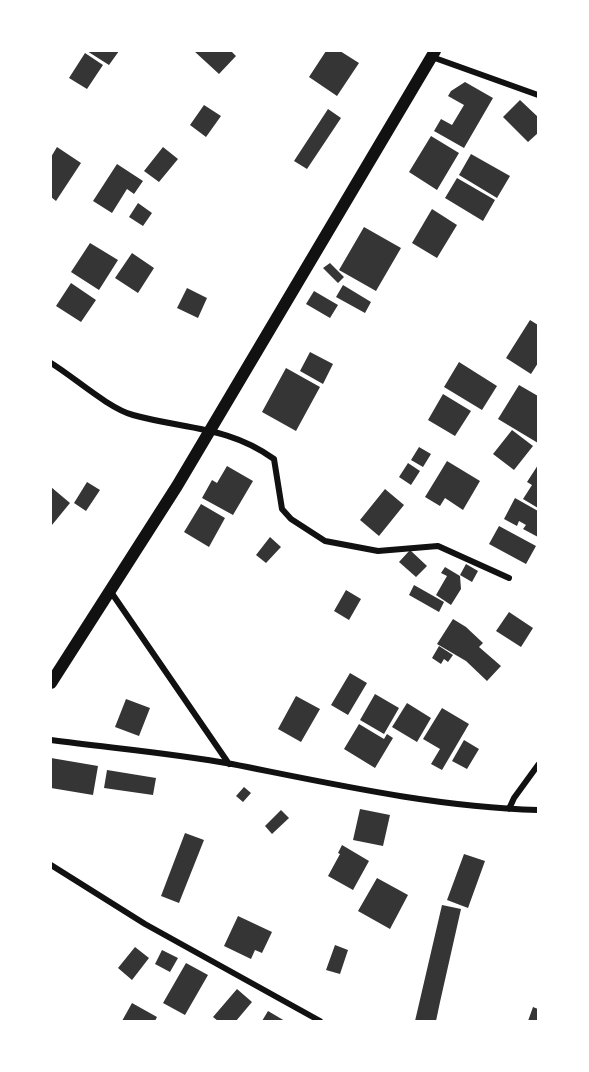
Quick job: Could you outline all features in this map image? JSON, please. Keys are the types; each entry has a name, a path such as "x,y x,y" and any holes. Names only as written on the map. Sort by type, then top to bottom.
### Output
{"main road":[{"path":"51,683 111,592 434,54"}],"street":[{"path":"434,54 538,95"},
{"path":"51,363 106,401 131,415 209,430 252,444 274,459 282,509 291,519 325,541 378,551 438,546 509,578"},
{"path":"111,592 229,764"},
{"path":"51,740 229,764 335,786 509,809 538,810"},
{"path":"509,809 514,798 538,765"},
{"path":"51,865 145,924 320,1021"}],"building":[{"path":"87,51 119,51 109,65"},
{"path":"194,51 231,51 236,56 219,74"},
{"path":"326,51 340,51 359,63 337,96 309,77"},
{"path":"85,53 103,65 87,89 69,78"},
{"path":"465,82 493,98 464,148 434,131 441,119 452,125 464,105 448,96 451,91"},
{"path":"520,100 538,117 538,133 528,142 503,117"},
{"path":"204,105 221,116 206,137 190,125"},
{"path":"328,109 341,118 307,169 294,161"},
{"path":"431,136 459,153 437,190 409,172"},
{"path":"57,147 81,163 56,201 51,197 51,157"},
{"path":"163,147 178,159 159,182 144,171"},
{"path":"471,154 510,176 497,198 459,175"},
{"path":"117,164 143,181 134,194 127,189 112,213 93,201"},
{"path":"457,178 495,200 483,221 445,198"},
{"path":"138,203 152,213 143,226 129,217"},
{"path":"432,209 457,225 437,258 412,243"},
{"path":"364,227 401,248 376,291 339,270"},
{"path":"90,243 118,260 99,290 71,272"},
{"path":"132,253 154,268 138,293 115,278"},
{"path":"330,263 344,277 338,283 323,268"},
{"path":"71,283 96,300 81,322 56,306"},
{"path":"343,285 371,302 365,313 336,297"},
{"path":"187,288 207,298 198,318 177,308"},
{"path":"314,291 338,305 330,318 306,304"},
{"path":"530,320 538,325 538,363 531,374 506,358"},
{"path":"310,352 333,364 323,384 300,371"},
{"path":"459,362 497,386 482,410 444,387"},
{"path":"286,368 320,387 296,431 262,412"},
{"path":"519,385 538,396 538,443 498,419"},
{"path":"443,394 471,411 455,436 428,420"},
{"path":"512,430 533,446 514,470 493,454"},
{"path":"419,447 431,454 423,467 411,460"},
{"path":"447,461 480,481 463,510 445,498 440,506 425,497"},
{"path":"408,463 420,471 411,485 399,477"},
{"path":"538,465 538,508 523,499 532,485 527,482"},
{"path":"227,466 253,481 233,515 202,498 212,480 217,483"},
{"path":"87,482 100,490 86,511 74,503"},
{"path":"51,487 70,503 52,525 51,524"},
{"path":"385,489 404,505 379,536 360,520"},
{"path":"515,498 538,511 538,537 523,529 526,525 519,521 517,526 504,519"},
{"path":"201,504 225,518 209,547 184,532"},
{"path":"499,526 536,546 526,564 489,544"},
{"path":"270,537 281,547 266,563 256,555"},
{"path":"410,550 427,566 416,577 399,562"},
{"path":"466,564 478,571 472,582 460,575"},
{"path":"445,567 460,576 461,589 451,605 436,595 447,576 441,573"},
{"path":"414,585 444,602 439,612 409,595"},
{"path":"346,590 361,599 349,620 334,611"},
{"path":"509,612 533,628 521,647 496,631"},
{"path":"453,619 466,627 483,643 479,647 501,666 487,681 466,661 437,644"},
{"path":"439,646 453,655 448,662 444,659 441,664 432,658"},
{"path":"350,673 367,683 348,715 331,705"},
{"path":"375,694 399,708 384,734 360,720"},
{"path":"296,696 320,709 301,742 278,729"},
{"path":"126,699 150,708 139,736 115,727"},
{"path":"407,703 431,718 417,742 392,727"},
{"path":"442,708 469,724 442,770 431,764 440,749 423,739"},
{"path":"359,724 384,739 387,734 393,738 375,768 344,749"},
{"path":"464,740 479,749 467,769 452,761"},
{"path":"51,758 98,766 93,795 51,788"},
{"path":"107,770 156,778 153,795 104,788"},
{"path":"244,787 251,793 243,802 236,796"},
{"path":"360,809 390,815 383,846 353,840"},
{"path":"281,810 289,818 272,834 265,826"},
{"path":"185,833 204,840 179,903 161,896"},
{"path":"342,845 369,861 353,890 328,876 340,854 338,853"},
{"path":"464,854 485,861 468,908 447,900"},
{"path":"377,878 408,895 390,929 358,911"},
{"path":"442,905 461,909 436,1021 415,1021"},
{"path":"238,916 272,932 262,953 255,950 251,959 224,946"},
{"path":"335,945 348,950 340,974 326,970"},
{"path":"135,947 149,958 132,980 118,968"},
{"path":"162,950 178,958 170,972 155,964"},
{"path":"186,963 208,975 185,1015 163,1003"},
{"path":"237,989 252,1002 236,1021 218,1021 213,1017"},
{"path":"132,1003 157,1017 155,1021 122,1021"},
{"path":"533,1007 538,1009 538,1021 528,1021"},
{"path":"268,1011 285,1021 262,1021"}]}
